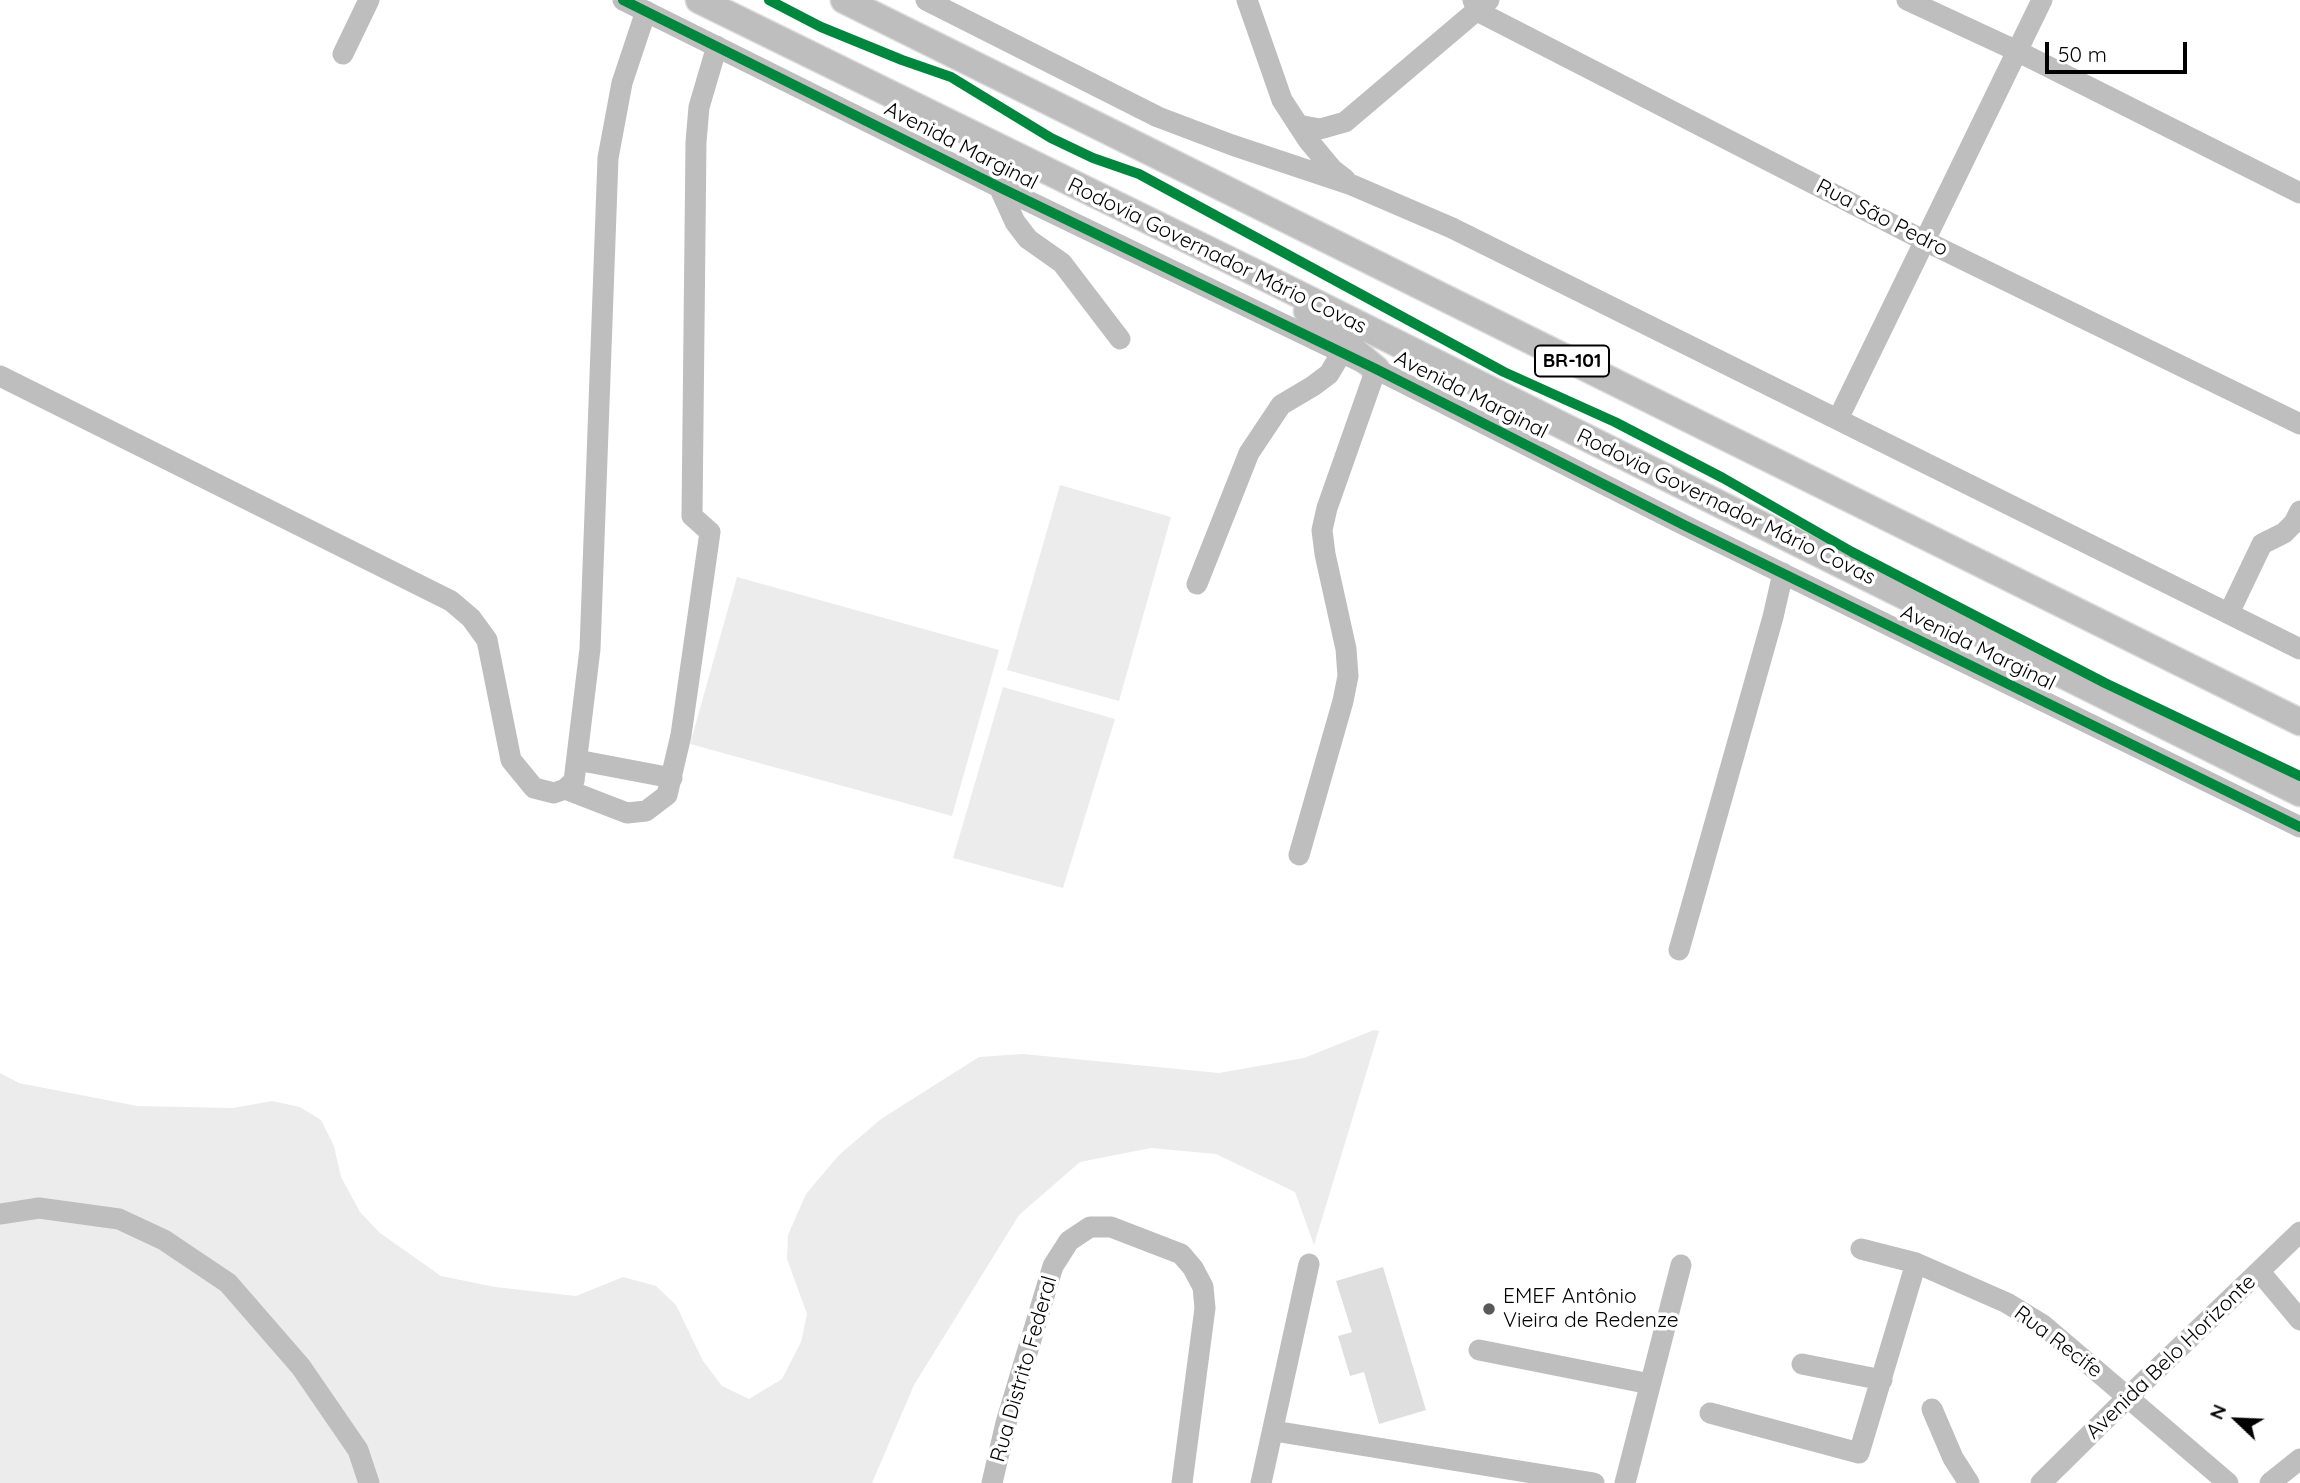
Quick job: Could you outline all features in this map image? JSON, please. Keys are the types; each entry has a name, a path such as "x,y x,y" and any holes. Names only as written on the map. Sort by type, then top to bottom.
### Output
{"main road":[{"name":"Rodovia Governador Mário Covas","path":"699,0 1274,282 2300,793"},
{"name":"BR-101","path":"844,0 2300,722"},
{"path":"1274,282 1376,369"}],"street":[{"path":"343,54 369,0"},
{"name":"Avenida Marginal","path":"623,0 999,187 1342,352 2300,827"},
{"path":"926,0 1158,117 1352,185 1452,228 2300,649"},
{"path":"1247,0 1282,100 1329,166 1352,185"},
{"path":"1907,0 2017,51 2300,193"},
{"path":"1838,419 2042,0"},
{"path":"1329,166 1334,142 1345,121 1480,4"},
{"name":"Rua São Pedro","path":"1480,4 1925,241 2300,424"},
{"path":"0,376 451,601 471,618 487,640 510,760 534,788 554,793 565,789 574,781 590,649 608,158 622,83 646,11"},
{"path":"565,789 627,813 646,811 667,795 681,735 710,532 692,516 696,142 699,107 717,46"},
{"path":"1298,125 1320,129 1345,121"},
{"path":"999,187 1015,222 1028,239 1062,263 1120,339"},
{"path":"1197,584 1249,453 1281,405 1329,374 1342,352"},
{"path":"1299,855 1348,676 1346,649 1322,530 1327,508 1376,369"},
{"path":"2229,613 2262,544 2284,533 2294,523 2300,511"},
{"path":"1679,950 1783,573"},
{"path":"577,760 672,778"},
{"path":"0,1214 39,1208 118,1219 164,1240 228,1283 301,1367 358,1450 369,1483"},
{"name":"Rua Distrito Federal","path":"992,1483 1006,1423 1053,1266 1069,1241 1090,1227 1111,1227 1181,1254 1193,1268 1203,1287 1205,1308 1182,1483"},
{"name":"Avenida Belo Horizonte","path":"2050,1480 2128,1396 2300,1232"},
{"name":"Rua Recife","path":"1861,1249 1916,1263 2007,1303 2043,1325 2228,1483"},
{"path":"1710,1413 1859,1453 1916,1263"},
{"path":"1261,1483 1309,1264"},
{"path":"1625,1483 1681,1265"},
{"path":"2260,1272 2300,1320"},
{"path":"1479,1350 1650,1384"},
{"path":"1802,1364 1882,1380"},
{"path":"1932,1409 1952,1458 1969,1483"},
{"path":"1274,1431 1594,1483"},
{"path":"2270,1483 2300,1459"}],"shaded area":[{"path":"1060,485 1171,517 1119,701 1007,670"},
{"path":"737,577 999,650 952,816 690,744"},
{"path":"1003,687 1115,719 1063,888 953,858"},
{"path":"1374,1030 1379,1031 1314,1245 1295,1192 1216,1154 1151,1148 1080,1162 1019,1215 914,1385 872,1483 0,1483 0,1073 19,1083 137,1106 233,1108 272,1101 300,1107 321,1120 334,1146 341,1177 360,1212 380,1233 441,1276 495,1287 576,1296 623,1277 656,1286 676,1305 703,1361 722,1386 749,1399 782,1379 801,1342 807,1314 787,1259 788,1235 806,1194 839,1155 881,1119 979,1057 1023,1054 1219,1073 1304,1058"}],"building":[{"path":"1383,1267 1426,1410 1379,1424 1364,1372 1350,1376 1338,1336 1352,1332 1336,1281"}],"cycle path":[{"path":"623,0 2300,827"},
{"path":"769,0 821,27 951,77 1051,138 1093,158 1139,174 1504,372 1615,422 1723,478 1852,552 2105,683 2300,776"}],"place":[{"name":"EMEF Antônio Vieira de Redenze","path":"1489,1309"}]}
